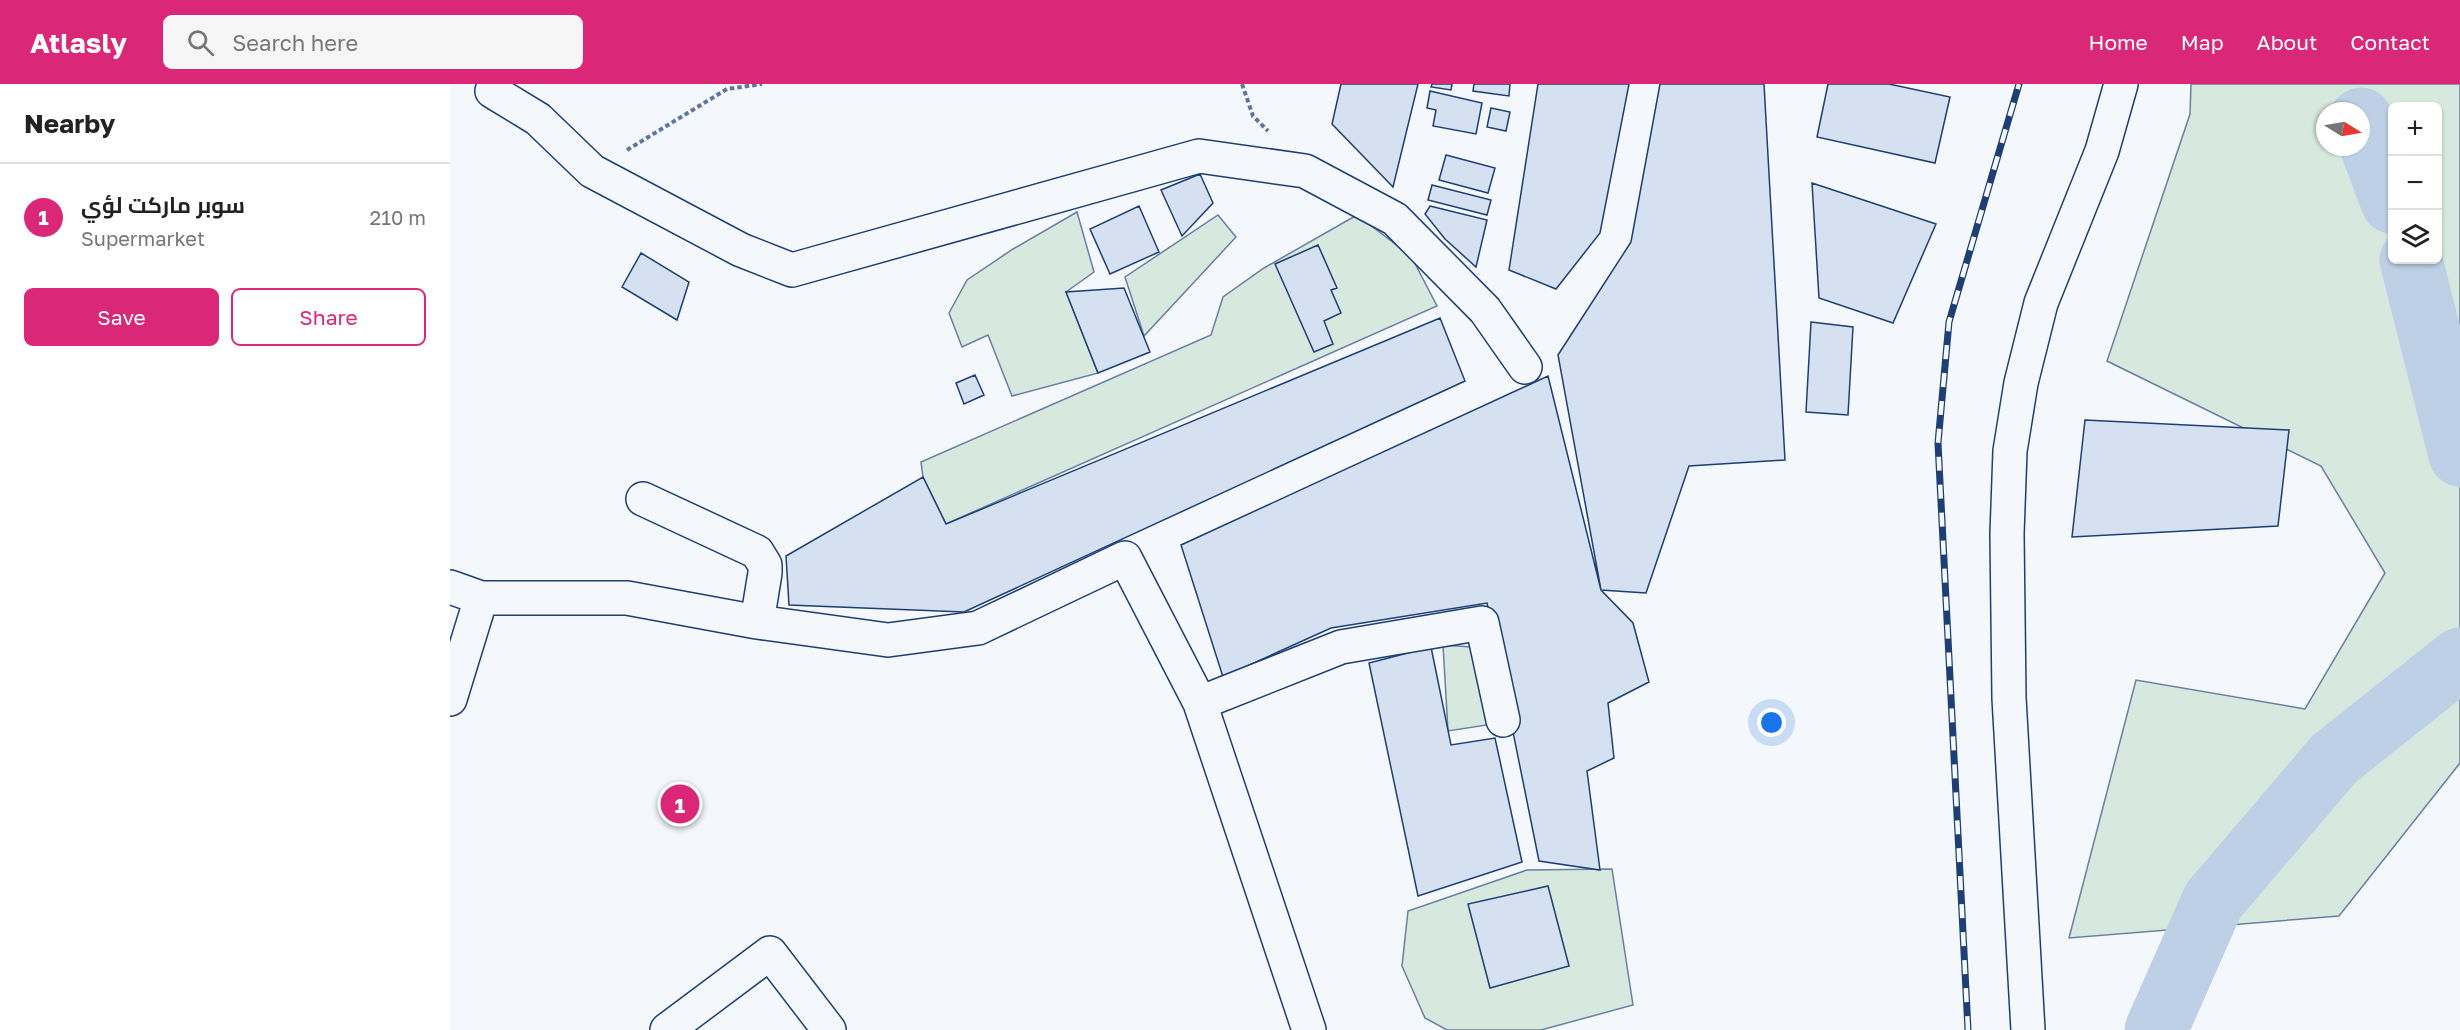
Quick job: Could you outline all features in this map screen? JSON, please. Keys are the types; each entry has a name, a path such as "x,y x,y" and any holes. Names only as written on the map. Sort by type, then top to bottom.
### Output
{"street":[{"path":"2028,1030 2009,698 2007,534 2010,451 2021,383 2041,303 2102,151 2121,84"},
{"path":"492,91 538,119 592,171 741,250 792,270 1199,156 1305,171 1395,219 1485,310 1525,367"},
{"path":"643,499 757,552 765,565 765,573 757,622"},
{"path":"450,587 481,598 627,598 757,622 888,640 978,628 1125,558 1200,703 1309,1030"},
{"path":"450,699 481,598"},
{"path":"1200,703 1341,647 1482,623 1503,720"},
{"path":"667,1030 770,953 829,1030"}],"path":[{"path":"592,171 727,89 762,84"}],"shaded area":[{"path":"2191,84 2460,84 2460,763 2339,916 2069,938 2136,680 2305,709 2385,573 2321,466 2107,361 2190,114"},
{"path":"1077,212 1094,272 1066,292 1098,373 1012,396 988,335 962,347 949,313 967,280 1013,249"},
{"path":"1218,215 1236,237 1144,336 1125,277"},
{"path":"1357,215 1411,256 1437,306 946,524 923,477 921,462 1211,335 1223,297 1264,268"},
{"path":"1443,645 1471,647 1487,725 1448,731"},
{"path":"1612,869 1633,1005 1541,1030 1447,1030 1425,1018 1402,966 1408,911 1527,870"}],"building":[{"path":"1341,84 1418,84 1393,187 1332,124"},
{"path":"1432,84 1452,84 1451,90 1431,87"},
{"path":"1474,84 1510,84 1509,96 1473,91"},
{"path":"1538,84 1629,84 1600,233 1556,289 1509,270"},
{"path":"1660,84 1764,84 1785,460 1689,466 1646,593 1601,590 1558,355 1631,242"},
{"path":"1828,84 1889,84 1950,97 1935,163 1817,137"},
{"path":"1430,91 1482,103 1476,134 1433,126 1436,110 1427,108"},
{"path":"1491,108 1510,112 1506,131 1487,127"},
{"path":"1446,155 1495,168 1488,193 1439,180"},
{"path":"1200,174 1213,203 1182,236 1161,190"},
{"path":"1812,183 1936,224 1893,323 1819,298"},
{"path":"1432,185 1491,200 1487,215 1428,200"},
{"path":"1139,206 1159,252 1110,274 1090,229"},
{"path":"1430,206 1487,220 1476,267 1445,239 1425,214"},
{"path":"1318,245 1337,288 1331,290 1341,313 1324,321 1333,344 1314,352 1275,264"},
{"path":"641,253 689,282 677,320 622,287"},
{"path":"1124,288 1150,352 1098,373 1066,292"},
{"path":"1440,318 1465,381 964,612 789,605 786,556 923,477 946,524"},
{"path":"1811,322 1853,327 1848,415 1806,412"},
{"path":"975,375 984,395 964,404 956,383"},
{"path":"1548,376 1601,590 1633,623 1649,682 1608,703 1614,758 1587,771 1600,870 1539,861 1487,603 1331,628 1223,677 1181,545"},
{"path":"2085,420 2289,430 2278,526 2072,537"},
{"path":"1431,647 1451,745 1495,738 1522,862 1418,896 1369,663"},
{"path":"1548,886 1569,966 1490,988 1468,904"}],"waterway":[{"path":"2370,143 2388,191"},
{"path":"2412,264 2460,455"},
{"path":"2156,1030 2213,901 2334,759 2460,659"}],"railway":[{"path":"1968,1030 1938,443 1949,322 2019,84"}],"place":[{"name":"سوبر ماركت لؤي","path":"680,804"}]}
